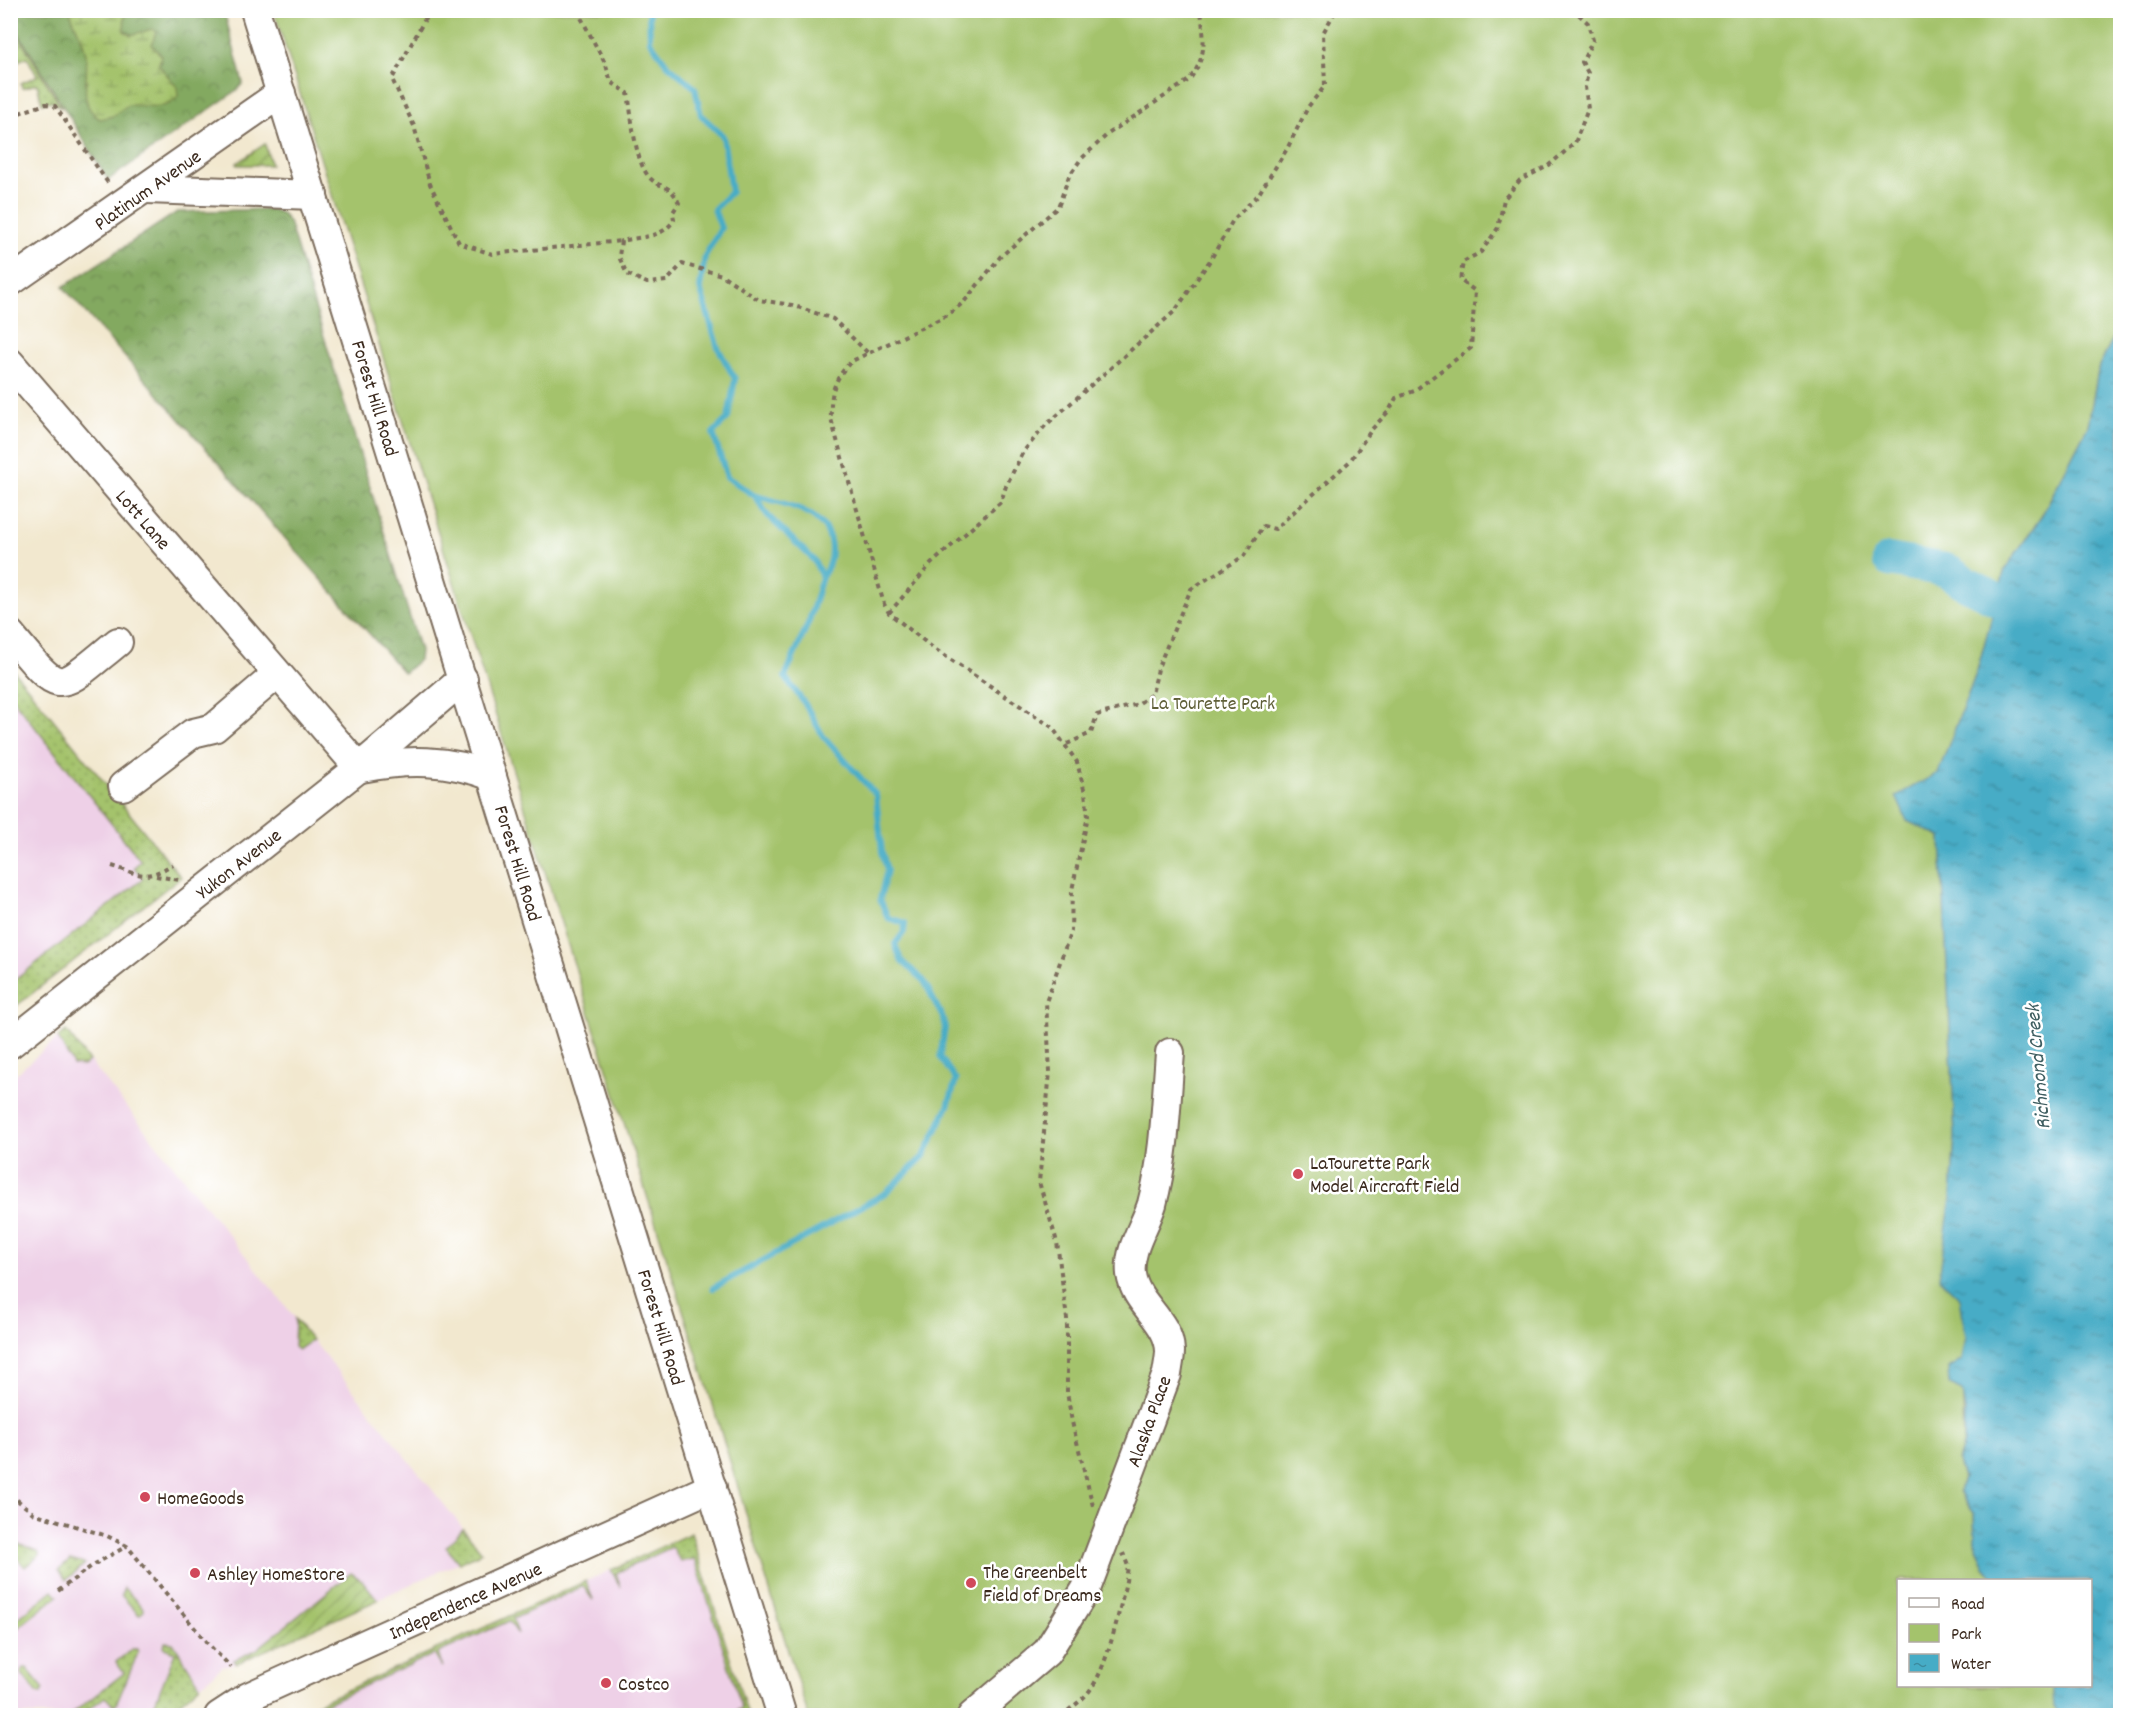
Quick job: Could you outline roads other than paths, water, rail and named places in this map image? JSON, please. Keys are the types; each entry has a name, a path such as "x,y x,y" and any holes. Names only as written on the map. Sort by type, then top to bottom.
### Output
{"street":[{"name":"Forest Hill Road","path":"255,10 782,1716"},
{"name":"Platinum Avenue","path":"10,282 147,189 281,93"},
{"path":"147,189 313,195"},
{"name":"Lott Lane","path":"10,363 358,768"},
{"path":"10,634 44,675 56,683 70,681 118,642"},
{"path":"123,786 193,733 214,728 277,674"},
{"name":"Yukon Avenue","path":"10,1044 358,768 463,679"},
{"path":"358,768 395,761 430,761 466,766 492,776"},
{"name":"Alaska Place","path":"972,1716 1047,1652 1086,1589 1136,1453 1156,1409 1167,1374 1170,1351 1166,1335 1138,1293 1131,1274 1132,1255 1152,1204 1161,1157 1170,1053"},
{"name":"Independence Avenue","path":"219,1716 259,1692 712,1486"}],"water":[{"name":"Richmond Creek","path":"2120,325 2120,1715 2063,1716 2054,1707 2051,1687 2092,1687 2092,1579 1995,1579 1985,1567 1975,1541 1974,1513 1959,1492 1963,1477 1958,1462 1964,1443 1965,1412 1962,1391 1950,1385 1949,1368 1962,1360 1966,1337 1960,1298 1939,1278 1951,1198 1955,1135 1941,837 1907,821 1896,796 1938,773 1977,671 2005,569 2041,517 2088,426 2099,366"}],"waterway":[{"path":"649,10 650,41 667,64 695,88 701,115 723,136 731,192 714,209 721,228 705,256 700,288 718,348 735,379 728,418 713,433 727,477 755,496 768,516 814,560 822,577 809,621 785,677 805,704 823,736 876,795 882,852 887,870 880,899 888,918 905,923 904,932 895,944 901,960 924,981 943,1018 945,1028 940,1057 956,1080 948,1106 924,1156 886,1193 713,1288"},
{"path":"756,496 805,511 824,526 831,550 829,564 822,577"},
{"path":"1889,560 1946,570 1967,584 2038,620"}],"place":[{"name":"LaTourette Park Model Aircraft Field","path":"1298,1174"},
{"name":"HomeGoods","path":"145,1497"},
{"name":"Ashley HomeStore","path":"195,1573"},
{"name":"The Greenbelt Field of Dreams","path":"971,1583"},
{"name":"Costco","path":"606,1683"}],"park label":[{"name":"La Tourette Park","path":"1213,702"}]}
